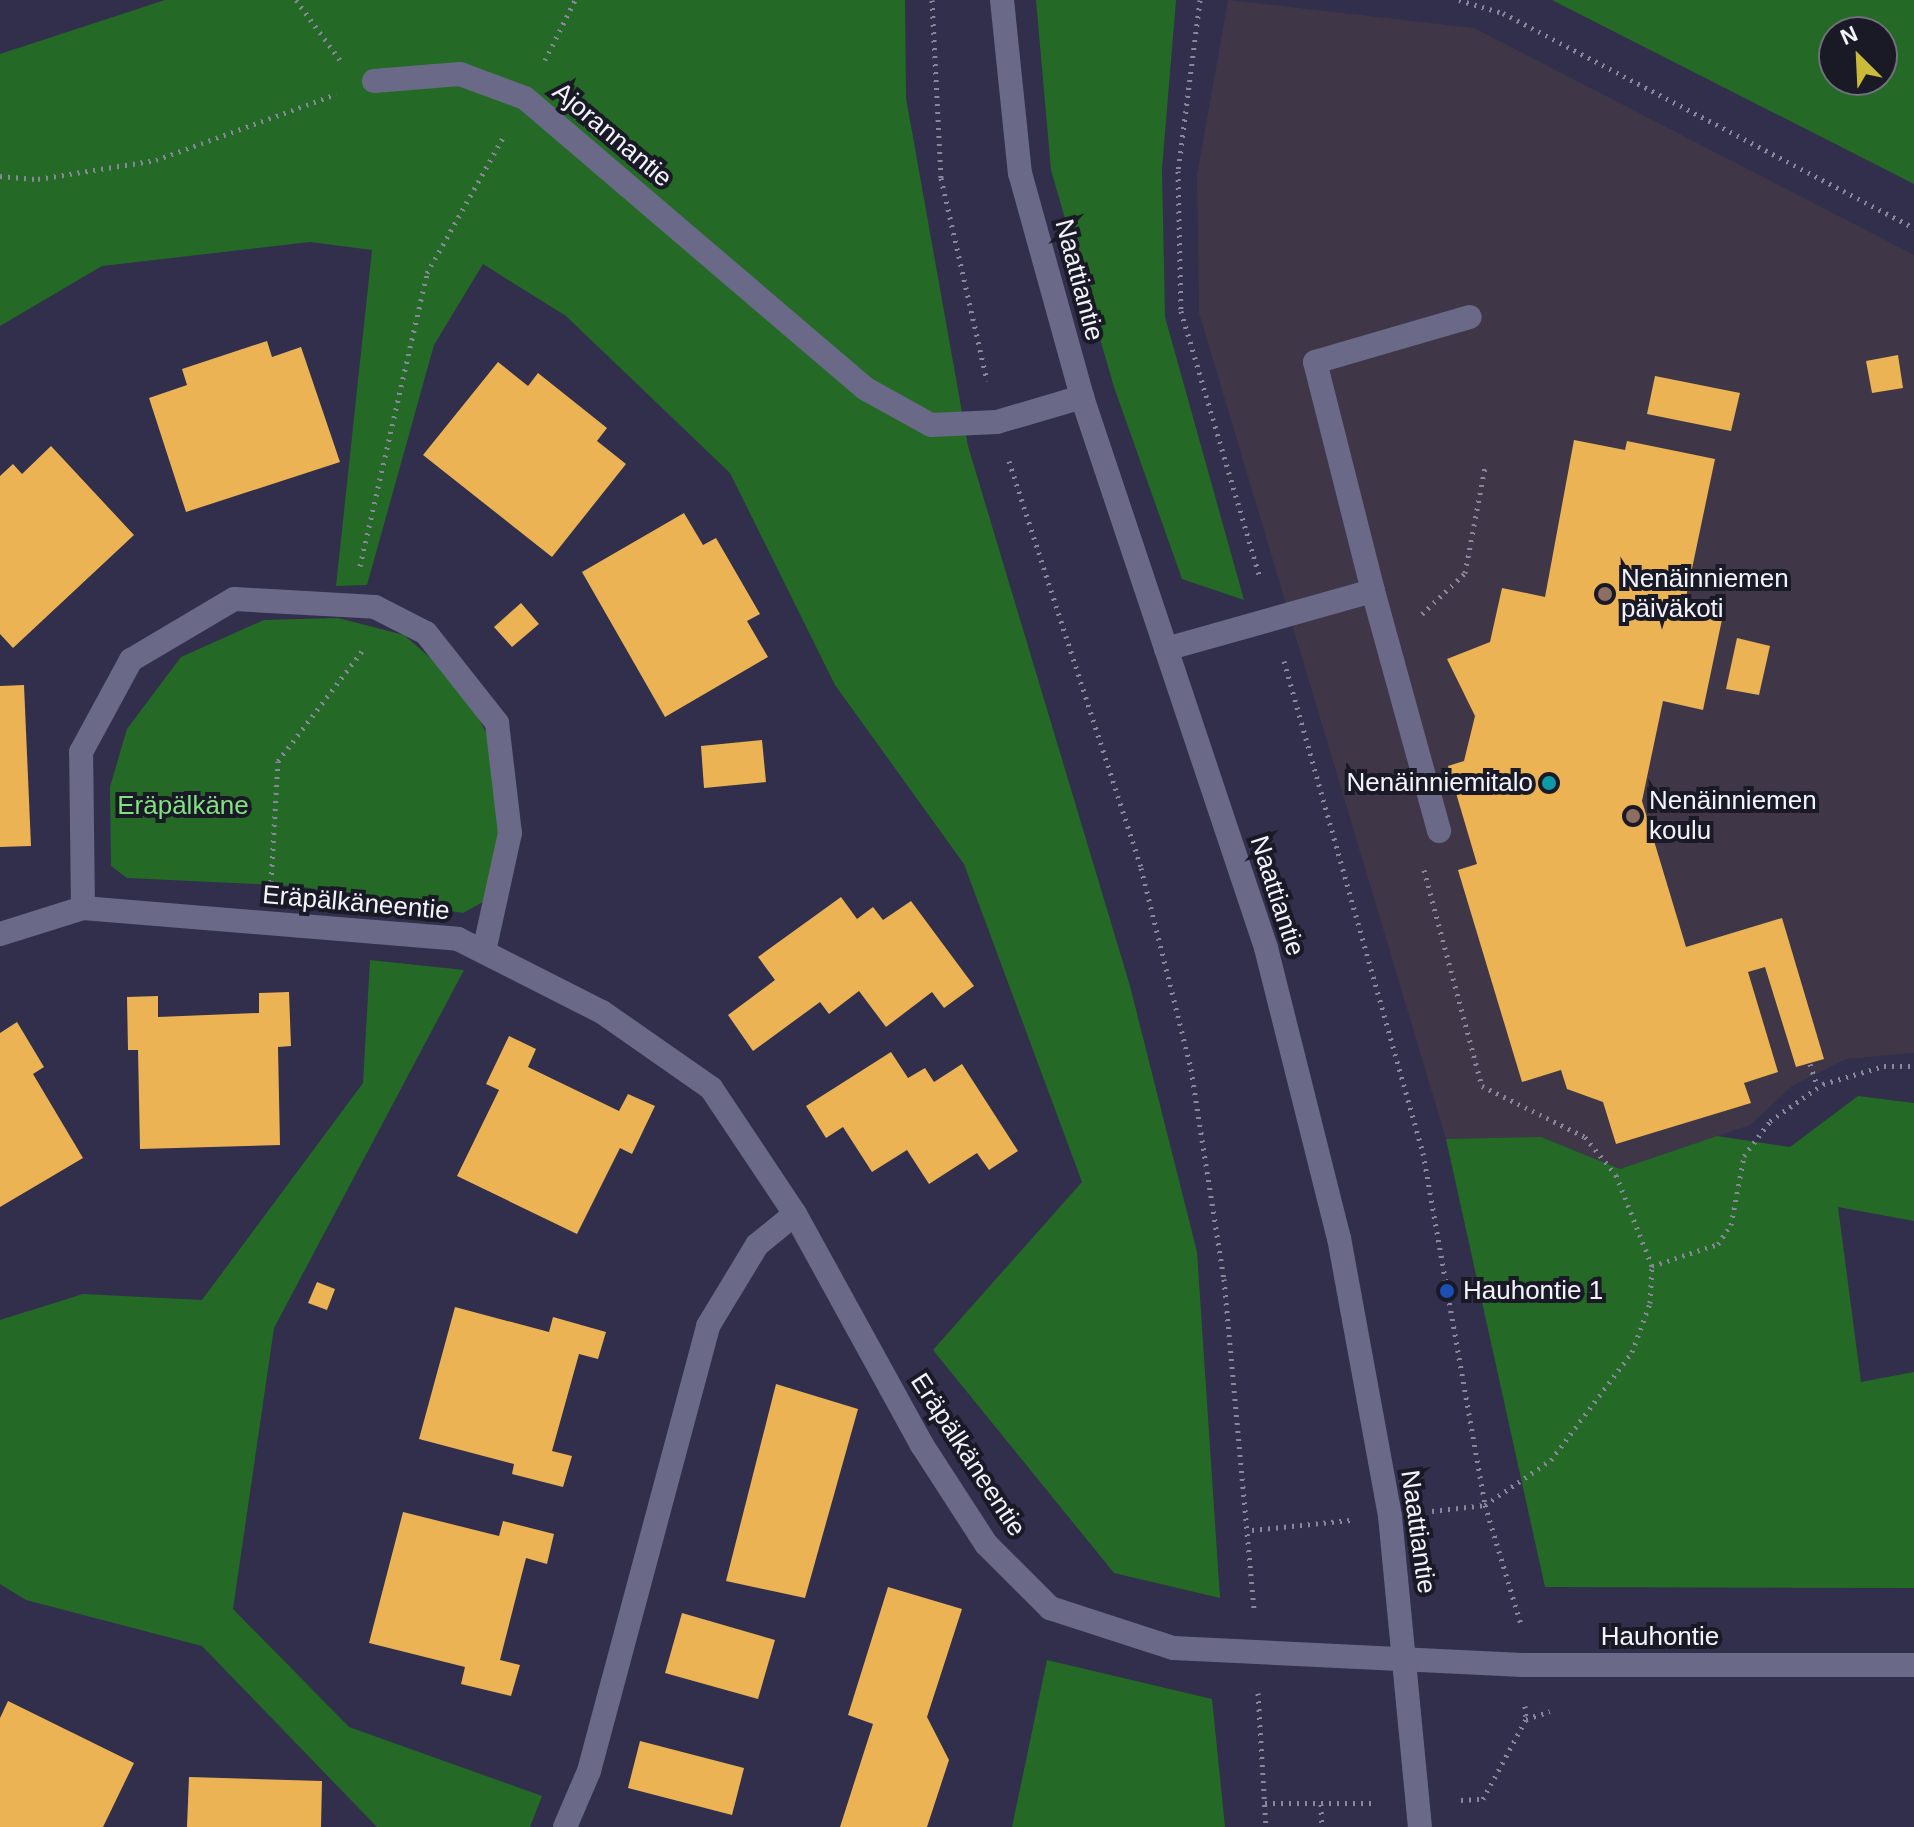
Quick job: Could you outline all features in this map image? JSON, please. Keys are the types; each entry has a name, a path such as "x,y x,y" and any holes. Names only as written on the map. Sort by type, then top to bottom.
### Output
{"street":[{"name":"Naattiantie","path":"1002,0 1020,173 1082,397 1266,948 1339,1238 1390,1516 1420,1815"},
{"name":"Ajorannantie","path":"374,81 460,74 525,98 866,389 931,425 997,422 1082,397"},
{"path":"1439,831 1373,591 1315,362 1470,317"},
{"path":"1166,649 1373,591"},
{"path":"83,908 81,752 131,660 234,599 363,606 426,633 497,723 510,833 484,951"},
{"name":"Eräpälkäneentie","path":"0,934 83,908 458,939 484,951 602,1012 711,1088 795,1214 986,1544 1050,1608 1173,1648 1406,1657"},
{"path":"565,1827 589,1771 708,1326 757,1245 795,1214"},
{"name":"Hauhontie","path":"1406,1657 1523,1665 1914,1665"}],"path":[{"path":"296,0 342,62 374,81"},
{"path":"268,923 278,761 306,717 343,685 363,606 427,273 525,98 575,0"},
{"path":"932,0 941,178 997,422 1141,868 1191,1069 1226,1295 1252,1530 1266,1827"},
{"path":"1200,0 1178,171 1181,311 1272,617 1423,1153 1485,1505 1521,1619 1526,1719 1483,1799 1420,1815 1321,1804 1265,1803"},
{"path":"1459,0 1503,13 1914,228"},
{"path":"0,176 38,179 156,160 374,81"},
{"path":"1383,627 1434,610 1465,573 1485,467"},
{"path":"1439,831 1421,879 1482,1086 1585,1137 1616,1175 1652,1266 1650,1303 1632,1352 1595,1408 1551,1460 1485,1505"},
{"path":"1810,1064 1817,1086"},
{"path":"1652,1266 1718,1244 1731,1225 1744,1156 1770,1121 1817,1086 1884,1066 1914,1066"},
{"path":"1526,1719 1561,1707"},
{"path":"1321,1804 1322,1827"}],"shaded area":[{"name":"Nenäinniemen koulu","path":"1228,0 1474,28 1914,255 1914,1053 1846,1059 1792,1086 1750,1125 1620,1169 1541,1137 1446,1139 1199,313 1197,175"}],"green space":[{"path":"165,0 905,0 906,98 968,446 1130,986 1197,1252 1220,1598 1114,1573 933,1350 1082,1182 964,864 835,685 730,473 566,316 483,264 434,345 367,585 336,586 372,250 310,242 102,266 0,326 0,54"},
{"path":"1036,0 1176,0 1162,169 1165,317 1244,600 1182,579 1114,387 1051,170"},
{"path":"1552,0 1914,0 1914,184"},
{"name":"Eräpälkäne","path":"338,618 404,635 459,683 498,754 503,819 485,901 463,913 297,886 127,878 111,866 110,787 127,729 181,657 264,620"},
{"path":"370,960 464,970 274,1328 233,1609 349,1727 542,1796 530,1827 377,1827 202,1646 26,1600 0,1584 0,1320 83,1294 202,1300 363,1083"},
{"path":"1858,1096 1914,1103 1914,1221 1838,1207 1861,1382 1914,1372 1914,1588 1545,1587 1446,1139 1541,1137 1620,1169 1717,1136 1790,1147"},
{"path":"1047,1660 1212,1699 1225,1827 1012,1827"}],"building":[{"path":"267,341 272,357 301,347 340,462 186,512 149,398 187,385 182,369"},
{"path":"1898,355 1903,388 1872,393 1866,361"},
{"path":"498,362 528,386 538,373 607,428 597,441 626,464 552,557 423,455"},
{"path":"1655,376 1740,393 1731,431 1647,414"},
{"name":"Nenäinniemitalo","path":"1574,440 1625,450 1627,441 1715,459 1685,602 1724,610 1703,710 1663,701 1642,801 1686,947 1782,918 1824,1059 1796,1067 1765,967 1748,972 1778,1072 1744,1083 1751,1103 1616,1144 1603,1102 1567,1089 1561,1070 1522,1082 1458,870 1477,864 1448,766 1464,761 1475,716 1447,659 1490,642 1502,588 1545,597"},
{"path":"51,446 134,535 13,648 0,634 0,476 13,464 22,474"},
{"path":"684,513 703,545 716,538 760,614 747,621 768,657 665,717 582,572"},
{"path":"521,603 539,624 512,647 494,627"},
{"path":"1737,638 1770,646 1759,695 1726,689"},
{"path":"24,685 31,846 0,847 0,686"},
{"path":"762,740 766,782 704,788 701,746"},
{"path":"841,897 857,919 873,907 883,920 911,901 974,986 944,1008 932,992 886,1027 859,991 829,1014 820,1002 753,1051 728,1015 775,980 758,957"},
{"path":"289,992 291,1046 278,1047 280,1145 140,1149 138,1050 128,1050 127,997 158,996 158,1017 259,1013 259,993"},
{"path":"17,1022 44,1067 33,1074 83,1158 0,1207 0,1033"},
{"path":"509,1036 536,1049 528,1067 619,1111 628,1094 655,1106 632,1154 620,1148 577,1234 457,1176 499,1090 486,1084"},
{"path":"891,1052 908,1078 925,1068 934,1082 962,1064 1018,1151 989,1170 977,1153 929,1184 907,1150 872,1172 843,1127 826,1138 806,1106"},
{"path":"317,1282 335,1289 327,1310 308,1303"},
{"path":"455,1307 549,1332 553,1317 606,1332 598,1359 579,1354 552,1451 572,1456 563,1487 512,1474 514,1464 419,1439"},
{"path":"776,1384 858,1409 805,1598 726,1581"},
{"path":"403,1512 499,1536 503,1521 554,1534 547,1564 526,1558 500,1660 520,1665 511,1696 461,1684 465,1667 369,1643"},
{"path":"888,1587 962,1609 927,1717 949,1760 927,1827 840,1827 873,1724 848,1715"},
{"path":"682,1613 775,1640 758,1699 665,1673"},
{"path":"8,1701 134,1763 103,1827 0,1827 0,1718"},
{"path":"640,1741 744,1768 732,1815 628,1788"},
{"path":"189,1777 322,1781 321,1827 187,1827"}],"place":[{"name":"Nenäinniemen päiväkoti","path":"1605,594"},
{"name":"Nenäinniemitalo","path":"1549,783"},
{"name":"Nenäinniemen koulu","path":"1633,816"},
{"name":"Hauhontie 1","path":"1447,1291"}]}
